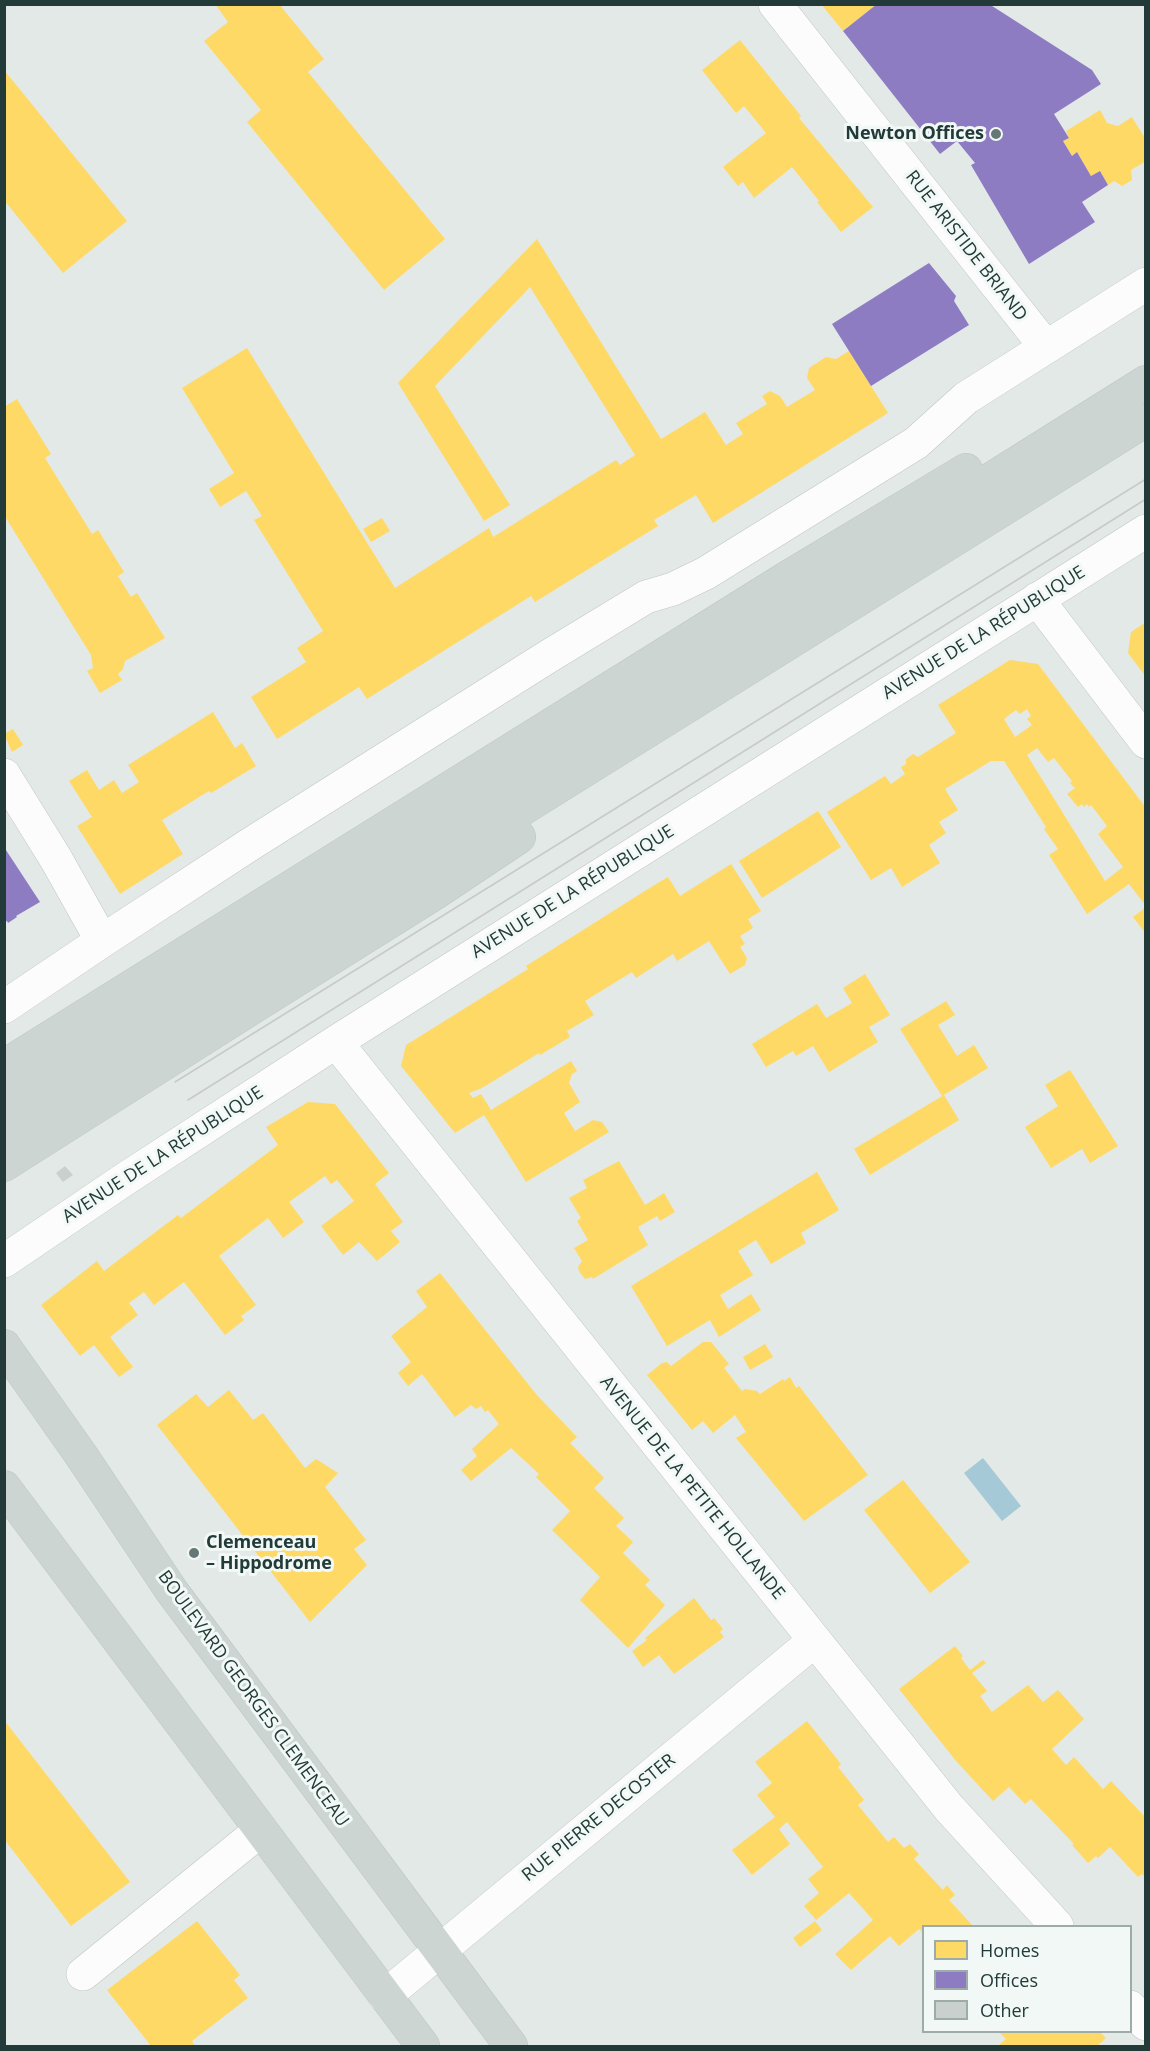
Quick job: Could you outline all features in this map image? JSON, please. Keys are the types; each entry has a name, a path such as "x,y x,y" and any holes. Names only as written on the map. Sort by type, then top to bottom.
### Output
{"main road":[{"path":"4,1098 1146,382"},
{"path":"4,1066 126,988 934,488 977,465 1100,411"},
{"path":"4,1134 1146,420"},
{"path":"1074,465 1146,427"},
{"path":"4,1166 435,893 570,804 648,745 716,689"},
{"name":"BOULEVARD GEORGES CLEMENCEAU","path":"4,1346 81,1455 171,1590 512,2046"},
{"path":"4,1487 423,2046"}],"street":[{"name":"RUE ARISTIDE BRIAND","path":"775,4 1045,346"},
{"path":"4,1007 259,839 549,656 646,597 673,589 706,573 916,443 966,398 1146,284"},
{"name":"AVENUE DE LA RÉPUBLIQUE","path":"4,1261 336,1041 1146,531"},
{"path":"1037,599 1146,742"},
{"path":"4,775 56,859 102,941"},
{"name":"AVENUE DE LA PETITE HOLLANDE","path":"336,1041 949,1808 1056,1925"},
{"name":"RUE PIERRE DECOSTER","path":"385,1996 814,1641"},
{"path":"83,1974 261,1830"},
{"path":"1132,2008 1146,2024"}],"water":[{"path":"983,1458 1021,1506 1002,1521 964,1473"}],"building: Homes":[{"path":"215,4 279,4 324,59 308,72 445,239 384,290 247,122 261,110 204,41 228,22"},
{"path":"821,4 877,4 843,31"},
{"path":"740,40 801,116 799,118 873,207 841,232 792,167 754,198 743,182 738,186 723,167 766,133 744,106 736,113 702,70"},
{"path":"4,70 127,221 63,273 4,200"},
{"path":"1100,110 1107,123 1118,126 1132,117 1146,140 1146,161 1131,170 1132,180 1122,186 1114,181 1108,185 1100,171 1091,176 1077,152 1072,156 1063,141 1069,138 1066,131"},
{"path":"537,239 661,439 705,412 726,445 743,434 736,423 767,404 762,396 770,391 780,396 787,407 815,390 807,378 809,368 826,357 836,359 849,351 888,413 713,523 696,495 654,520 658,526 535,602 531,596 367,699 359,687 277,739 251,697 306,662 297,648 323,631 254,520 262,516 246,491 220,507 209,489 234,473 182,388 247,348 395,588 489,528 493,537 616,460 620,465 635,455 530,287 435,386 510,505 484,521 398,383"},
{"path":"17,399 51,454 45,458 92,534 98,530 124,572 118,576 131,597 137,593 165,638 125,661 123,669 118,674 122,680 100,693 87,671 93,668 91,655 4,515 4,407"},
{"path":"382,518 390,531 371,542 363,529"},
{"path":"1146,622 1146,677 1128,653 1131,632"},
{"path":"1010,660 1038,664 1146,808 1146,906 1129,884 1087,914 1049,855 1058,849 1004,761 991,761 945,789 958,810 939,822 946,833 929,845 940,863 902,887 891,868 871,880 827,812 885,776 891,784 905,774 901,767 906,764 906,759 913,754 918,757 956,733 938,705","holes":["1027,709 1031,716 1027,719 1032,725 1015,737 1004,719 1016,710 1020,714","1037,748 1048,762 1054,758 1072,781 1070,783 1075,788 1067,794 1078,807 1082,804 1084,807 1087,804 1089,807 1091,805 1107,826 1098,834 1123,867 1105,881 1027,755"]},
{"path":"213,712 235,748 242,743 256,766 162,820 183,854 120,894 77,826 92,817 69,781 87,770 99,790 114,780 122,793 139,782 128,765"},
{"path":"13,729 23,745 12,752 4,734"},
{"path":"818,811 841,847 762,898 739,861"},
{"path":"731,864 761,911 748,919 753,928 740,936 745,944 740,947 747,958 745,965 730,974 709,941 677,961 673,954 636,978 632,972 585,1001 594,1015 567,1031 570,1037 482,1088 469,1093 473,1098 481,1094 491,1110 571,1061 577,1071 572,1074 569,1083 580,1102 564,1113 575,1131 593,1120 602,1122 609,1132 526,1182 484,1115 455,1133 401,1066 406,1045 528,969 526,966 648,889 668,877 680,896"},
{"path":"1146,907 1146,934 1133,917"},
{"path":"865,974 890,1015 869,1027 878,1042 829,1072 813,1046 796,1056 793,1051 766,1067 752,1044 817,1004 826,1018 852,1003 843,988"},
{"path":"946,1001 955,1015 938,1025 957,1056 974,1045 988,1068 942,1096 900,1029"},
{"path":"1070,1070 1118,1146 1090,1163 1082,1149 1051,1168 1025,1127 1058,1106 1045,1085"},
{"path":"944,1095 959,1120 870,1175 854,1149"},
{"path":"308,1102 335,1104 389,1173 375,1184 403,1222 391,1231 400,1242 377,1261 359,1242 343,1255 321,1226 354,1201 337,1180 331,1184 325,1176 289,1202 304,1222 283,1238 268,1218 219,1256 256,1305 241,1316 244,1320 225,1335 184,1282 154,1305 144,1292 129,1303 138,1315 110,1337 133,1367 122,1375 119,1377 94,1345 80,1356 41,1305 97,1261 104,1271 178,1215 181,1218 278,1145 266,1127"},
{"path":"619,1161 645,1205 664,1193 675,1212 660,1221 657,1216 638,1227 648,1245 593,1279 592,1277 585,1279 578,1267 582,1261 574,1248 588,1240 577,1221 581,1218 569,1198 587,1188 583,1180"},
{"path":"817,1172 839,1210 801,1233 806,1243 771,1264 756,1240 738,1251 753,1275 720,1295 728,1309 751,1294 761,1310 719,1337 710,1320 667,1346 631,1286"},
{"path":"440,1273 536,1394 577,1437 570,1443 604,1478 594,1488 624,1518 616,1526 633,1542 623,1553 650,1580 645,1585 665,1605 628,1648 580,1600 600,1577 552,1530 570,1511 536,1477 539,1474 511,1448 471,1481 461,1470 477,1456 472,1449 499,1424 488,1410 485,1412 481,1406 476,1409 471,1405 455,1417 422,1374 408,1386 398,1373 411,1362 391,1336 427,1307 416,1291"},
{"path":"703,1342 711,1342 729,1364 724,1368 742,1391 745,1389 757,1391 760,1394 790,1377 796,1388 799,1386 868,1475 804,1521 736,1438 746,1432 735,1415 713,1433 703,1421 692,1430 647,1375 662,1363 667,1362 671,1366"},
{"path":"765,1344 773,1357 750,1370 743,1357"},
{"path":"229,1390 253,1420 263,1413 305,1468 316,1459 338,1473 325,1487 366,1540 354,1549 367,1565 310,1622 157,1425 196,1394 208,1407"},
{"path":"903,1480 970,1562 930,1593 864,1510"},
{"path":"694,1598 711,1620 714,1618 723,1629 720,1632 724,1637 674,1674 659,1655 643,1667 632,1651"},
{"path":"955,1646 970,1670 983,1660 986,1663 972,1673 987,1691 980,1696 992,1712 1028,1685 1043,1702 1058,1690 1084,1719 1052,1749 1066,1765 1074,1757 1103,1789 1111,1781 1146,1818 1146,1878 1142,1874 1138,1877 1110,1847 1098,1858 1096,1856 1088,1863 1072,1845 1074,1844 1031,1799 1025,1804 1009,1787 993,1801 956,1761 899,1689"},
{"path":"4,1720 130,1882 71,1926 4,1839"},
{"path":"807,1721 841,1764 838,1767 864,1800 858,1805 888,1842 894,1837 904,1848 910,1844 919,1854 914,1859 943,1890 947,1885 955,1895 949,1900 972,1925 922,1925 922,1932 919,1929 899,1946 890,1936 851,1970 835,1954 873,1920 849,1893 816,1920 804,1906 819,1893 808,1879 823,1867 787,1822 779,1829 790,1844 752,1875 732,1850 775,1817 757,1795 772,1783 755,1762"},
{"path":"197,1921 240,1975 234,1980 248,1998 192,2041 195,2046 151,2046 107,1990"},
{"path":"815,1921 822,1930 800,1947 793,1938"},
{"path":"1000,2033 1101,2033 1106,2038 1097,2046 999,2045 1006,2039"}],"building: Offices":[{"name":"Newton Offices","path":"877,4 989,4 1092,70 1101,84 1054,114 1069,138 1063,141 1072,156 1077,152 1091,176 1100,171 1108,185 1082,202 1095,222 1029,264 971,165 975,163 957,141 940,154 843,31"},
{"path":"929,263 956,296 954,301 969,325 871,386 832,324"},
{"path":"4,847 40,902 8,923 4,922"}],"building: Other":[{"path":"65,1166 73,1175 63,1182 56,1173"}],"tram line":[{"path":"175,1082 1146,479"},
{"path":"188,1100 1146,499"}],"place":[{"name":"Newton Offices","path":"996,134"},
{"name":"Clemenceau – Hippodrome","path":"194,1553"}]}
